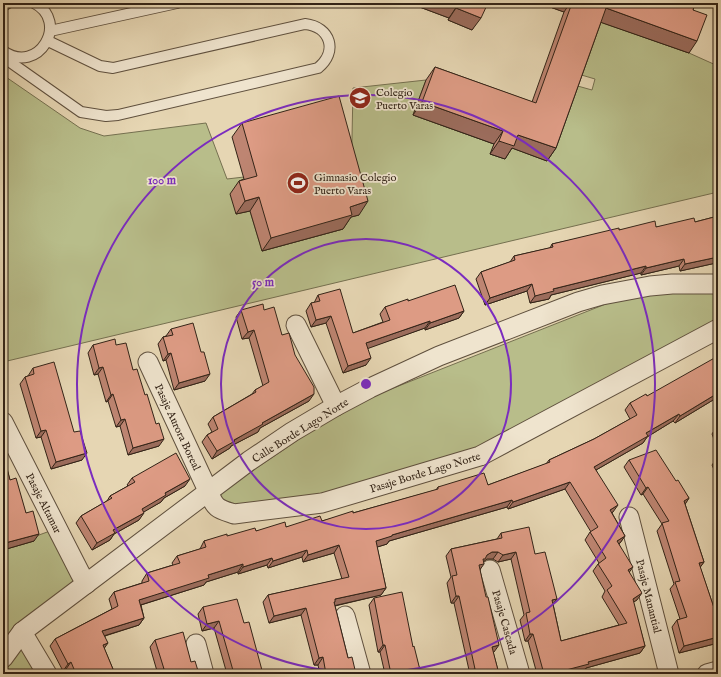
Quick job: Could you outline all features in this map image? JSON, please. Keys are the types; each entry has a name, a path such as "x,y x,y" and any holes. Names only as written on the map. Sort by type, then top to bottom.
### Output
{"street":[{"name":"Calle Borde Lago Norte","path":"3,658 22,632 250,462 286,436 336,406 370,388 411,368 578,302 602,295 650,286 672,284 718,284"},
{"path":"296,325 336,406"},
{"name":"Pasaje Borde Lago Norte","path":"209,493 213,504 221,510 234,514 322,503 480,456 718,329"},
{"name":"Pasaje Aurora Boreal","path":"148,362 209,493"},
{"name":"Pasaje Altamar","path":"3,422 86,584"},
{"name":"Pasaje Manantial","path":"630,517 669,674"},
{"name":"Pasaje Cascada","path":"490,570 520,674"},
{"path":"345,616 361,674"},
{"path":"22,632 47,674"},
{"path":"196,644 204,674"},
{"path":"706,674 718,671"}],"lane":[{"path":"3,4 8,3"},
{"path":"4,55 23,58 32,56 41,50 49,36 49,19 44,10 34,3"},
{"path":"49,36 177,3"},
{"path":"4,55 81,112 106,116 118,115 318,68 324,64 330,50 329,42 321,28 305,24 113,68 100,66 49,36"}],"green space":[{"path":"597,21 689,53 718,66 718,192 3,362 3,303 5,301 3,292 3,75 80,128 104,136 206,123 227,179 244,177 250,211 262,251 343,229 351,188 353,88 426,80 413,115 494,144 491,154 509,147 574,85 592,90 595,79 578,74"},
{"path":"718,292 718,321 478,451 320,497 235,508 205,503 348,406 631,294"},
{"path":"50,531 77,580 3,643 3,548"},
{"path":"21,645 36,674 3,674 3,672"}],"building":[{"path":"450,3 488,3 481,18 456,8 457,6"},
{"path":"572,3 695,3 693,10 707,15 697,41 606,8 556,148 518,135 514,146 499,141 503,131 422,102 435,67 536,103"},
{"name":"Gimnasio Colegio Puerto Varas","path":"339,96 368,201 350,207 352,215 271,238 259,197 245,201 239,181 257,176 242,123"},
{"path":"718,216 718,257 685,264 684,259 646,268 646,266 553,289 554,291 535,296 532,284 490,298 481,272 515,260 514,256 553,247 552,244 619,228 619,230 655,221 656,227 694,218 695,222"},
{"path":"455,285 464,311 366,343 371,358 348,366 331,316 316,320 311,303 320,301 318,295 340,289 353,333 390,320 385,307"},
{"path":"263,304 264,310 274,307 282,335 289,333 295,355 314,387 314,394 262,423 263,424 217,451 207,435 218,429 213,417 256,392 255,390 269,382 254,330 248,332 241,310"},
{"path":"193,323 201,352 204,352 210,374 179,383 171,353 168,354 163,337 173,335 171,329"},
{"path":"115,339 116,345 126,343 133,370 137,369 145,395 147,394 156,424 159,423 164,439 133,448 125,419 121,420 113,394 111,395 103,367 99,368 93,345"},
{"path":"718,356 718,393 680,416 679,414 646,433 648,436 594,467 618,505 610,510 625,536 617,541 633,567 628,570 642,593 633,599 645,646 588,662 589,664 551,674 544,674 533,634 530,634 526,613 530,612 516,552 503,555 498,552 492,552 487,555 485,559 483,559 484,564 479,565 499,645 492,647 499,674 455,674 475,669 459,596 456,596 452,576 457,575 451,549 502,538 501,533 529,527 535,554 545,552 557,599 552,600 561,641 627,623 607,590 612,586 598,564 606,558 590,532 598,527 570,482 513,502 512,500 376,541 386,588 335,599 334,602 348,658 352,657 356,674 326,674 323,657 319,658 306,608 274,616 268,595 349,577 339,545 308,555 307,550 273,561 272,558 243,567 243,564 208,575 209,578 139,600 144,618 102,631 108,643 103,645 115,674 76,674 71,662 68,664 55,639 118,606 114,592 149,581 147,573 180,563 177,556 206,547 204,541 255,528 256,531 285,522 286,527 320,516 322,521 353,511 353,513 438,489 438,487 484,473 488,485 550,462 549,460 594,439 637,415 630,403 646,394 647,396"},
{"path":"54,362 74,432 80,431 87,453 56,462 46,430 41,431 25,377 34,374 33,368"},
{"path":"656,450 689,498 684,501 704,562 699,563 716,614 718,613 718,637 684,646 677,620 687,617 675,582 680,581 662,523 669,521 629,460"},
{"path":"176,453 190,479 165,493 166,495 142,509 144,513 113,530 115,533 97,543 81,516 112,498 110,496 135,482 132,478"},
{"path":"3,456 10,480 16,478 26,513 33,511 39,534 5,543 3,535"},
{"path":"402,592 413,647 414,646 421,674 391,674 385,645 383,645 374,598"},
{"path":"237,599 244,623 249,622 263,674 234,674 219,621 207,624 203,607"},
{"path":"183,632 191,662 195,661 199,674 151,674 164,669 155,640"}],"place":[{"name":"Colegio Puerto Varas","path":"360,98"},
{"name":"Gimnasio Colegio Puerto Varas","path":"298,183"}]}
